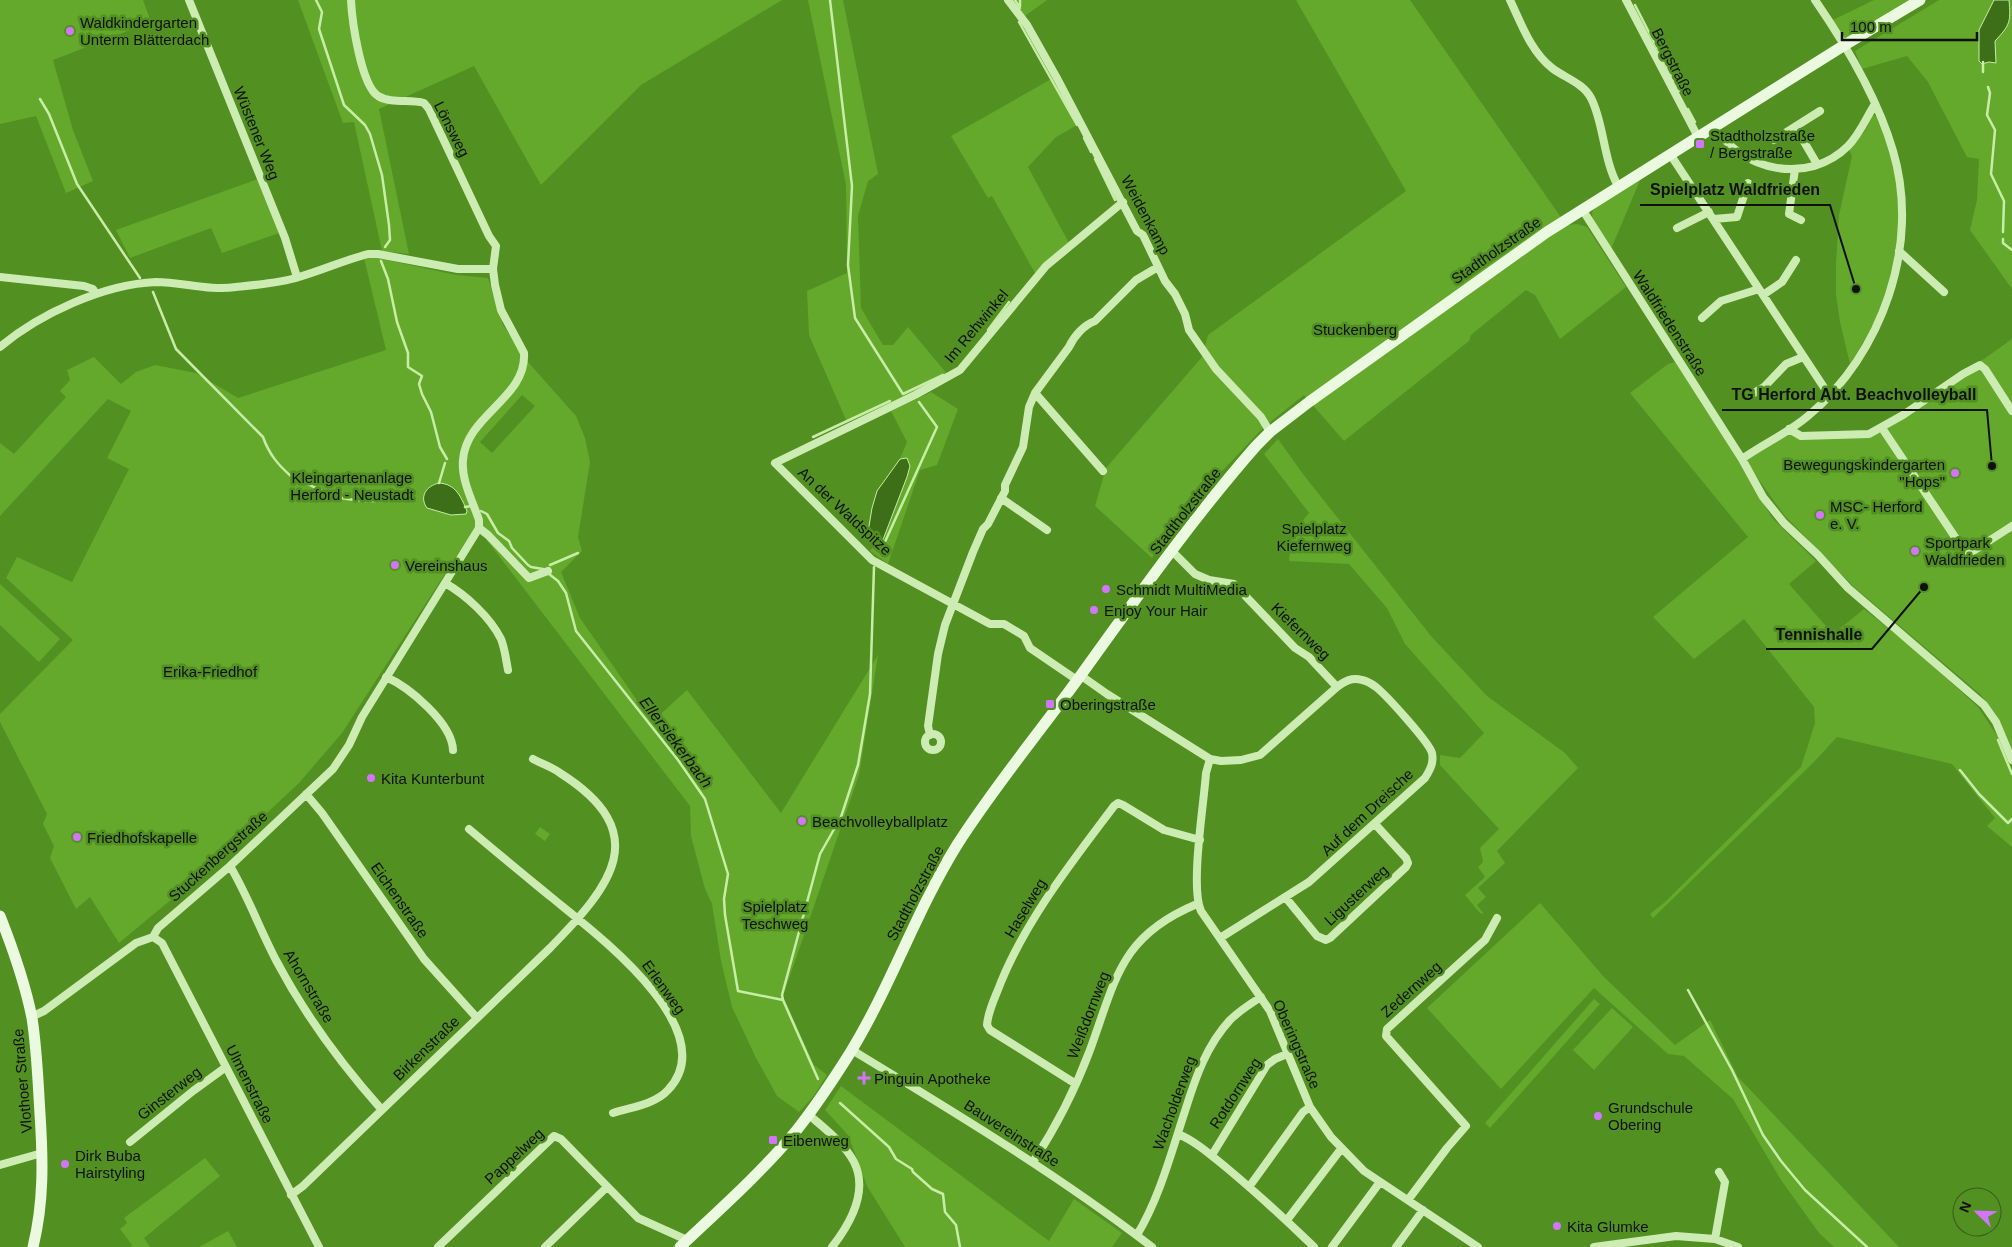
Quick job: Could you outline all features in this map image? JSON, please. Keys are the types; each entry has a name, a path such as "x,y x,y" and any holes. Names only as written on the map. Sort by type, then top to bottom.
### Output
{"street":[{"name":"Wüstener Weg","path":"189,0 284,238 297,277"},
{"name":"Lönsweg","path":"351,0 366,79 378,96 424,103 429,109 489,236 496,246 493,269"},
{"name":"Weidenkamp","path":"1008,0 1027,25 1124,202 1137,231 1143,235 1165,281 1176,294 1185,314 1189,330 1216,369 1255,410 1270,432"},
{"path":"1510,0 1533,46 1542,59 1552,68 1579,85 1591,98 1609,163 1618,186"},
{"name":"Bergstraße","path":"1626,0 1698,137"},
{"name":"Stadtholzstraße","path":"683,1244 763,1167 825,1093 852,1050 876,1006 925,903 958,844 1172,551 1242,462 1270,432 1516,254 1618,186 1920,0"},
{"path":"1742,459 1808,416 1844,380 1863,353 1878,325 1891,290 1899,251 1901,200 1898,174 1885,126 1844,46 1817,1"},
{"path":"1715,126 1726,143 1747,159 1770,167 1795,169 1817,164 1833,157 1848,146 1863,126 1875,104"},
{"path":"1774,140 1796,128 1820,111"},
{"path":"1796,128 1817,164"},
{"path":"1670,154 1829,395"},
{"path":"1795,169 1789,214 1801,220"},
{"path":"1714,219 1737,217 1748,183"},
{"name":"Im Rehwinkel","path":"775,463 955,374 1046,266 1124,202"},
{"name":"Waldfriedenstraße","path":"1582,210 1742,459 1764,497 1784,523 1818,555 1848,588 1984,705 1996,722 2012,760"},
{"path":"1677,228 1709,212"},
{"path":"1899,251 1944,292"},
{"path":"0,347 15,334 34,322 96,294 140,283 158,282 220,288 297,277 368,254 378,254 458,269 493,269 494,285 501,310 522,346 524,361 519,379 476,427 465,446 463,470 479,520 479,528 488,534 530,578 548,571"},
{"path":"1702,318 1721,301 1761,292 1782,282 1796,260"},
{"path":"930,735 928,726 938,654 953,604 979,537 1001,498 1023,447 1029,407 1035,393 1071,342 1087,324 1095,321 1136,280 1158,267"},
{"path":"0,277 84,286 93,289 96,294"},
{"path":"1749,396 1764,387 1786,364 1803,357"},
{"path":"1790,429 1801,436 1819,437 1869,434 1882,428 1963,374 1980,365 1985,369 2012,410"},
{"path":"1035,393 1103,471"},
{"path":"1882,428 1967,555 2012,526"},
{"name":"An der Waldspitze","path":"775,463 872,560 990,624 1004,624 1024,636 1030,648 1079,678"},
{"path":"1001,498 1047,530"},
{"name":"Stuckenbergstraße","path":"32,1017 44,1011 136,943 153,937 158,928 230,866 333,769 343,755 362,717 386,677 479,528"},
{"name":"Kiefernweg","path":"1172,551 1195,574 1209,580 1234,584 1295,648 1310,657 1337,687"},
{"path":"445,583 454,588 492,625 501,641 508,670"},
{"path":"386,677 403,686 441,721 453,743 453,750"},
{"path":"1079,678 1210,759 1206,773 1196,883 1197,904"},
{"name":"Auf dem Dreische","path":"1210,759 1221,761 1242,760 1260,754 1337,687 1346,680 1352,679 1364,680 1377,688 1428,744 1431,751 1431,769 1425,778 1331,865 1286,898 1220,938"},
{"name":"Birkenstraße","path":"292,1194 303,1186 578,919 598,893 612,868 615,832 603,810 586,792 559,772 533,759"},
{"name":"Eichenstraße","path":"306,794 328,821 424,959 477,1018"},
{"name":"Haselweg","path":"1076,1084 990,1030 987,1025 1007,968 1036,914 1060,878 1118,803 1164,830 1200,840"},
{"name":"Ligusterweg","path":"1286,898 1317,936 1326,940 1330,938 1406,867 1408,862 1406,858 1376,824"},
{"path":"469,829 578,919"},
{"name":"Ahornstraße","path":"230,866 278,963 306,1011 344,1064 382,1110"},
{"name":"Oberingstraße","path":"1197,904 1261,997 1275,1022 1310,1107 1341,1149 1380,1182 1478,1247"},
{"name":"Weißdornweg","path":"1033,1162 1062,1115 1090,1051 1110,989 1126,959 1140,940 1152,929 1182,910 1197,904"},
{"name":"Vlothoer Straße","path":"0,916 17,960 32,1017 38,1070 43,1183 40,1215 33,1247"},
{"name":"Zedernweg","path":"1408,1200 1446,1148 1466,1126 1386,1036 1385,1032 1485,940 1497,918"},
{"name":"Erlenweg","path":"578,919 615,950 651,988 678,1031 682,1050 678,1075 668,1090 652,1101 613,1113"},
{"name":"Ulmenstraße","path":"153,937 162,942 319,1247"},
{"name":"Wacholderweg","path":"1137,1235 1147,1218 1178,1134 1196,1077 1212,1043 1231,1019 1261,997"},
{"name":"Bauvereinstraße","path":"852,1050 1033,1162 1152,1247"},
{"name":"Rotdornweg","path":"1212,1155 1267,1065 1287,1054"},
{"name":"Ginsterweg","path":"130,1142 226,1067"},
{"path":"1250,1186 1303,1112 1310,1107"},
{"path":"808,1114 846,1150 854,1162 857,1172 858,1201 853,1215 832,1247"},
{"path":"1178,1134 1188,1138 1212,1155 1250,1186 1314,1247"},
{"name":"Pappelweg","path":"438,1247 554,1136 561,1139 638,1218 683,1244"},
{"path":"1287,1220 1341,1149"},
{"path":"0,1165 42,1153"},
{"path":"1715,1239 1725,1182 1719,1172"},
{"path":"1332,1247 1380,1182"},
{"path":"545,1247 607,1187"},
{"path":"1396,1247 1423,1210"},
{"path":"1594,1247 1666,1236 1715,1239 1738,1247"}],"green space":[{"path":"0,0 143,0 151,22 53,60 73,130 93,181 66,193 36,116 0,124"},
{"path":"298,0 782,0 641,85 541,185 474,66 379,109 409,254 382,251 354,122 343,123"},
{"path":"808,0 843,0 878,174 868,181 858,216 861,308 883,345 893,345 908,327 948,375 927,387 847,422 809,335 807,291 847,273 847,266 846,185"},
{"path":"1013,0 1047,0 1025,16"},
{"name":"Stuckenberg","path":"1296,0 1410,0 1560,216 1568,225 1577,224 1587,227 1626,287 1560,339 1535,295 1526,290 1471,335 1469,341 1344,441 1304,395 1263,428 1211,481 1152,558 1095,506 1106,468 1202,357 1208,335 1406,191"},
{"path":"1874,0 1914,0 1844,40 1833,20"},
{"path":"1939,0 2012,0 2012,289 1970,230 1977,200 1979,159 1967,157 1928,82 1907,56 1862,69 1855,51"},
{"path":"1053,78 1079,124 1056,137 1028,167 1069,243 1035,273 992,196 988,198 951,136"},
{"path":"1873,115 1878,117 1896,179 1898,194 1897,240 1892,271 1884,300 1873,325 1850,364 1836,295 1839,215 1852,156 1849,150 1865,131"},
{"path":"1641,178 1611,249 1593,222 1592,212 1597,205"},
{"path":"258,179 279,233 222,253 211,228 130,258 116,230"},
{"path":"364,258 378,258 456,275 488,278 503,325 528,362 576,416 585,438 590,462 578,537 582,551 561,572 580,618 652,722 687,690 781,813 878,655 859,775 783,996 814,1065 827,1075 813,1097 799,1112 777,1096 756,1058 732,1007 721,961 712,904 705,889 691,836 690,806 476,526 342,733 299,783 196,879 119,943 90,897 76,909 50,858 54,846 43,824 47,814 0,722 0,714 73,640 6,578 17,557 72,582 129,469 107,458 131,411 108,399 0,516 0,443 14,454 66,397 60,391 70,380 67,370 94,357 121,384 136,372 155,365 196,373 238,398 386,350","holes":["522,395 535,406 492,453 480,442"]},
{"name":"Sportpark Waldfrieden","path":"2012,339 2012,749 1998,720 1981,695 1854,587 1784,515 1744,459 1786,434 1804,435 1870,431 1889,422 1961,371 1984,359"},
{"path":"1675,362 1740,463 1772,518 1816,561 1789,584 1833,634 1864,609 1918,652 1978,707 1998,737 2012,769 2012,847 1987,826 1995,818 1952,764 1837,737 1814,762 1653,918 1650,914 1665,902 1801,767 1815,723 1814,707 1744,619 1694,659 1653,617 1748,537 1630,393 1668,364"},
{"path":"931,392 958,409 937,465 920,470 888,564 870,551 884,537 910,466 907,458 900,459 907,442 891,411"},
{"name":"Spielplatz Kiefernweg","path":"1278,439 1303,474 1431,636 1487,696 1565,753 1578,768 1497,851 1505,863 1478,888 1486,897 1477,905 1484,914 1480,913 1465,895 1485,877 1478,867 1483,862 1480,848 1499,829 1440,765 1440,755 1460,758 1484,733 1405,644 1387,608 1349,564 1289,561 1292,533 1309,513 1264,454"},
{"path":"0,584 60,639 39,662 0,625"},
{"path":"540,827 550,834 545,841 535,834"},
{"path":"1540,903 1604,977 1675,1045 1710,1020 1738,1077 1899,1247 1834,1247 1819,1233 1781,1180 1733,1099 1684,1056 1668,1054 1594,988 1501,1089 1427,1008"},
{"path":"1594,999 1600,1004 1490,1128 1485,1123"},
{"path":"1612,1008 1633,1027 1594,1070 1573,1050"},
{"path":"841,1086 1049,1241 1074,1199 1122,1233 1112,1247 905,1247 867,1186 848,1135 825,1110"},
{"path":"205,1158 220,1176 144,1238 150,1247 130,1247 132,1245 120,1229 127,1223 124,1218"},
{"path":"228,1231 237,1247 199,1247"}],"shaded area":[{"path":"1994,0 2009,0 2010,13 2007,27 1995,41 1996,63 1982,64 1979,61 1979,30"},
{"path":"907,458 910,466 907,477 884,537 881,543 874,546 867,538 877,491 900,459"},
{"path":"439,483 450,486 457,492 467,511 466,514 451,515 427,508 424,500 425,493 434,484"}],"waterway":[{"name":"Ellersiekerbach","path":"316,0 322,12 319,29 344,105 365,125 370,134 382,175 390,240 385,247"},
{"path":"830,0 852,186 848,265 855,318 903,394 943,375"},
{"path":"1015,0 1020,8"},
{"path":"1020,0 1020,6"},
{"path":"1635,5 1679,91"},
{"path":"1019,22 1077,125"},
{"path":"1983,62 1983,72"},
{"path":"1988,87 1990,93 1987,115 1995,130 1991,174 2004,201 2003,232"},
{"path":"40,99 49,114 77,184 140,278"},
{"path":"1688,109 1695,122"},
{"path":"1084,138 1091,152"},
{"path":"1095,159 1115,200"},
{"path":"2003,239 2003,243 2012,250"},
{"name":"Ellersiekerbach","path":"381,261 388,279 397,322 408,353 408,367 422,376 419,384 422,394 431,412 440,447 447,459"},
{"path":"153,292 176,349 263,437 274,459 292,477"},
{"path":"988,330 1009,302"},
{"path":"813,437 890,401"},
{"path":"884,544 937,427 919,402"},
{"path":"439,483 445,463"},
{"path":"295,478 334,496 352,500 407,500"},
{"name":"Ellersiekerbach","path":"465,507 471,506"},
{"name":"Ellersiekerbach","path":"481,511 487,514 498,533 509,541 512,548 528,565 543,569"},
{"path":"550,565 578,553"},
{"path":"783,1000 782,995 820,854 841,817 858,765 870,694 874,567"},
{"name":"Ellersiekerbach","path":"549,574 558,581 566,593 576,631 678,760 705,799 728,874 724,899 725,915 738,991 783,1000 818,1079"},
{"path":"1998,740 2012,774"},
{"path":"1960,770 1979,794 2008,823 2012,819"},
{"path":"1688,990 1732,1070 1763,1135 1781,1161 1805,1190 1867,1247"},
{"name":"Ellersiekerbach","path":"840,1103 889,1147 896,1159 912,1169 932,1189 943,1194 945,1212 956,1225 960,1247"}],"place":[{"name":"Waldkindergarten Unterm Blätterdach","path":"70,31"},
{"name":"Stadtholzstraße / Bergstraße","path":"1700,144"},
{"name":"Spielplatz Waldfrieden","path":"1856,289"},
{"name":"TG Herford Abt. Beachvolleyball","path":"1992,466"},
{"name":"Bewegungskindergarten \"Hops\"","path":"1955,473"},
{"name":"MSC- Herford e. V.","path":"1820,515"},
{"name":"Sportpark Waldfrieden","path":"1915,551"},
{"name":"Vereinshaus","path":"395,565"},
{"name":"Tennishalle","path":"1924,587"},
{"name":"Schmidt MultiMedia","path":"1106,589"},
{"name":"Enjoy Your Hair","path":"1094,610"},
{"name":"Oberingstraße","path":"1050,704"},
{"name":"Kita Kunterbunt","path":"371,778"},
{"name":"Beachvolleyballplatz","path":"802,821"},
{"name":"Friedhofskapelle","path":"77,837"},
{"name":"Pinguin Apotheke","path":"864,1078"},
{"name":"Grundschule Obering","path":"1598,1116"},
{"name":"Eibenweg","path":"773,1140"},
{"name":"Dirk Buba Hairstyling","path":"65,1164"},
{"name":"Kita Glumke","path":"1557,1226"}],"park label":[{"name":"Kleingartenanlage Herford - Neustadt","path":"352,486"},
{"name":"Erika-Friedhof","path":"210,671"},
{"name":"Spielplatz Teschweg","path":"775,914"}]}
